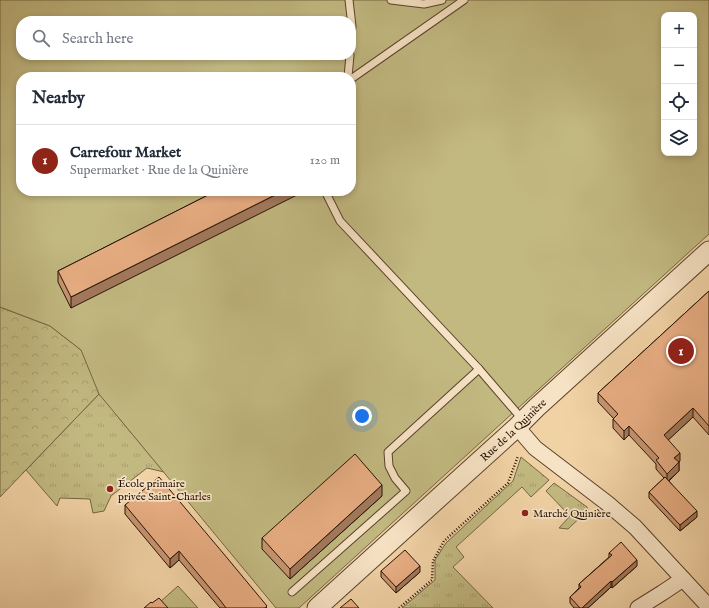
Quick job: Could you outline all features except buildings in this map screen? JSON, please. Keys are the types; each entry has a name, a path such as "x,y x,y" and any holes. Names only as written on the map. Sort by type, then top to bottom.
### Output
{"street":[{"name":"Rue de la Quinière","path":"317,608 521,424 709,251"},
{"path":"521,424 535,448 607,503 635,527 682,579 708,605"},
{"path":"638,608 662,594 682,579"}],"lane":[{"path":"349,0 351,16"},
{"path":"391,0 424,4 442,0"},
{"path":"356,76 464,0"},
{"path":"348,72 350,60"},
{"path":"328,196 340,221 479,369 521,424"},
{"path":"292,592 406,491 395,478 389,466 388,452 479,369"}],"path":[{"path":"399,608 432,580 433,561 444,541 508,483 518,456"}],"green space":[{"path":"0,0 709,0 709,234 299,608 276,608 99,394 81,350 50,326 0,307"},
{"path":"0,307 50,326 81,350 162,379 99,394 0,497"},
{"path":"162,379 119,418 164,472 147,468 111,496 104,511 93,513 90,499 60,498 57,506 26,470 99,394"},
{"path":"521,457 549,480 531,497 522,487 456,547 464,557 453,567 493,608 402,608 435,580 435,560 446,543 513,481"},
{"path":"554,483 587,507 588,510 568,529 559,528 570,516 546,491"},
{"path":"178,586 198,608 166,608 160,602"}],"place":[{"name":"Carrefour Market","path":"681,351"},
{"name":"École primaire privée Saint-Charles","path":"110,489"},
{"name":"Marché Quinière","path":"525,513"}]}
